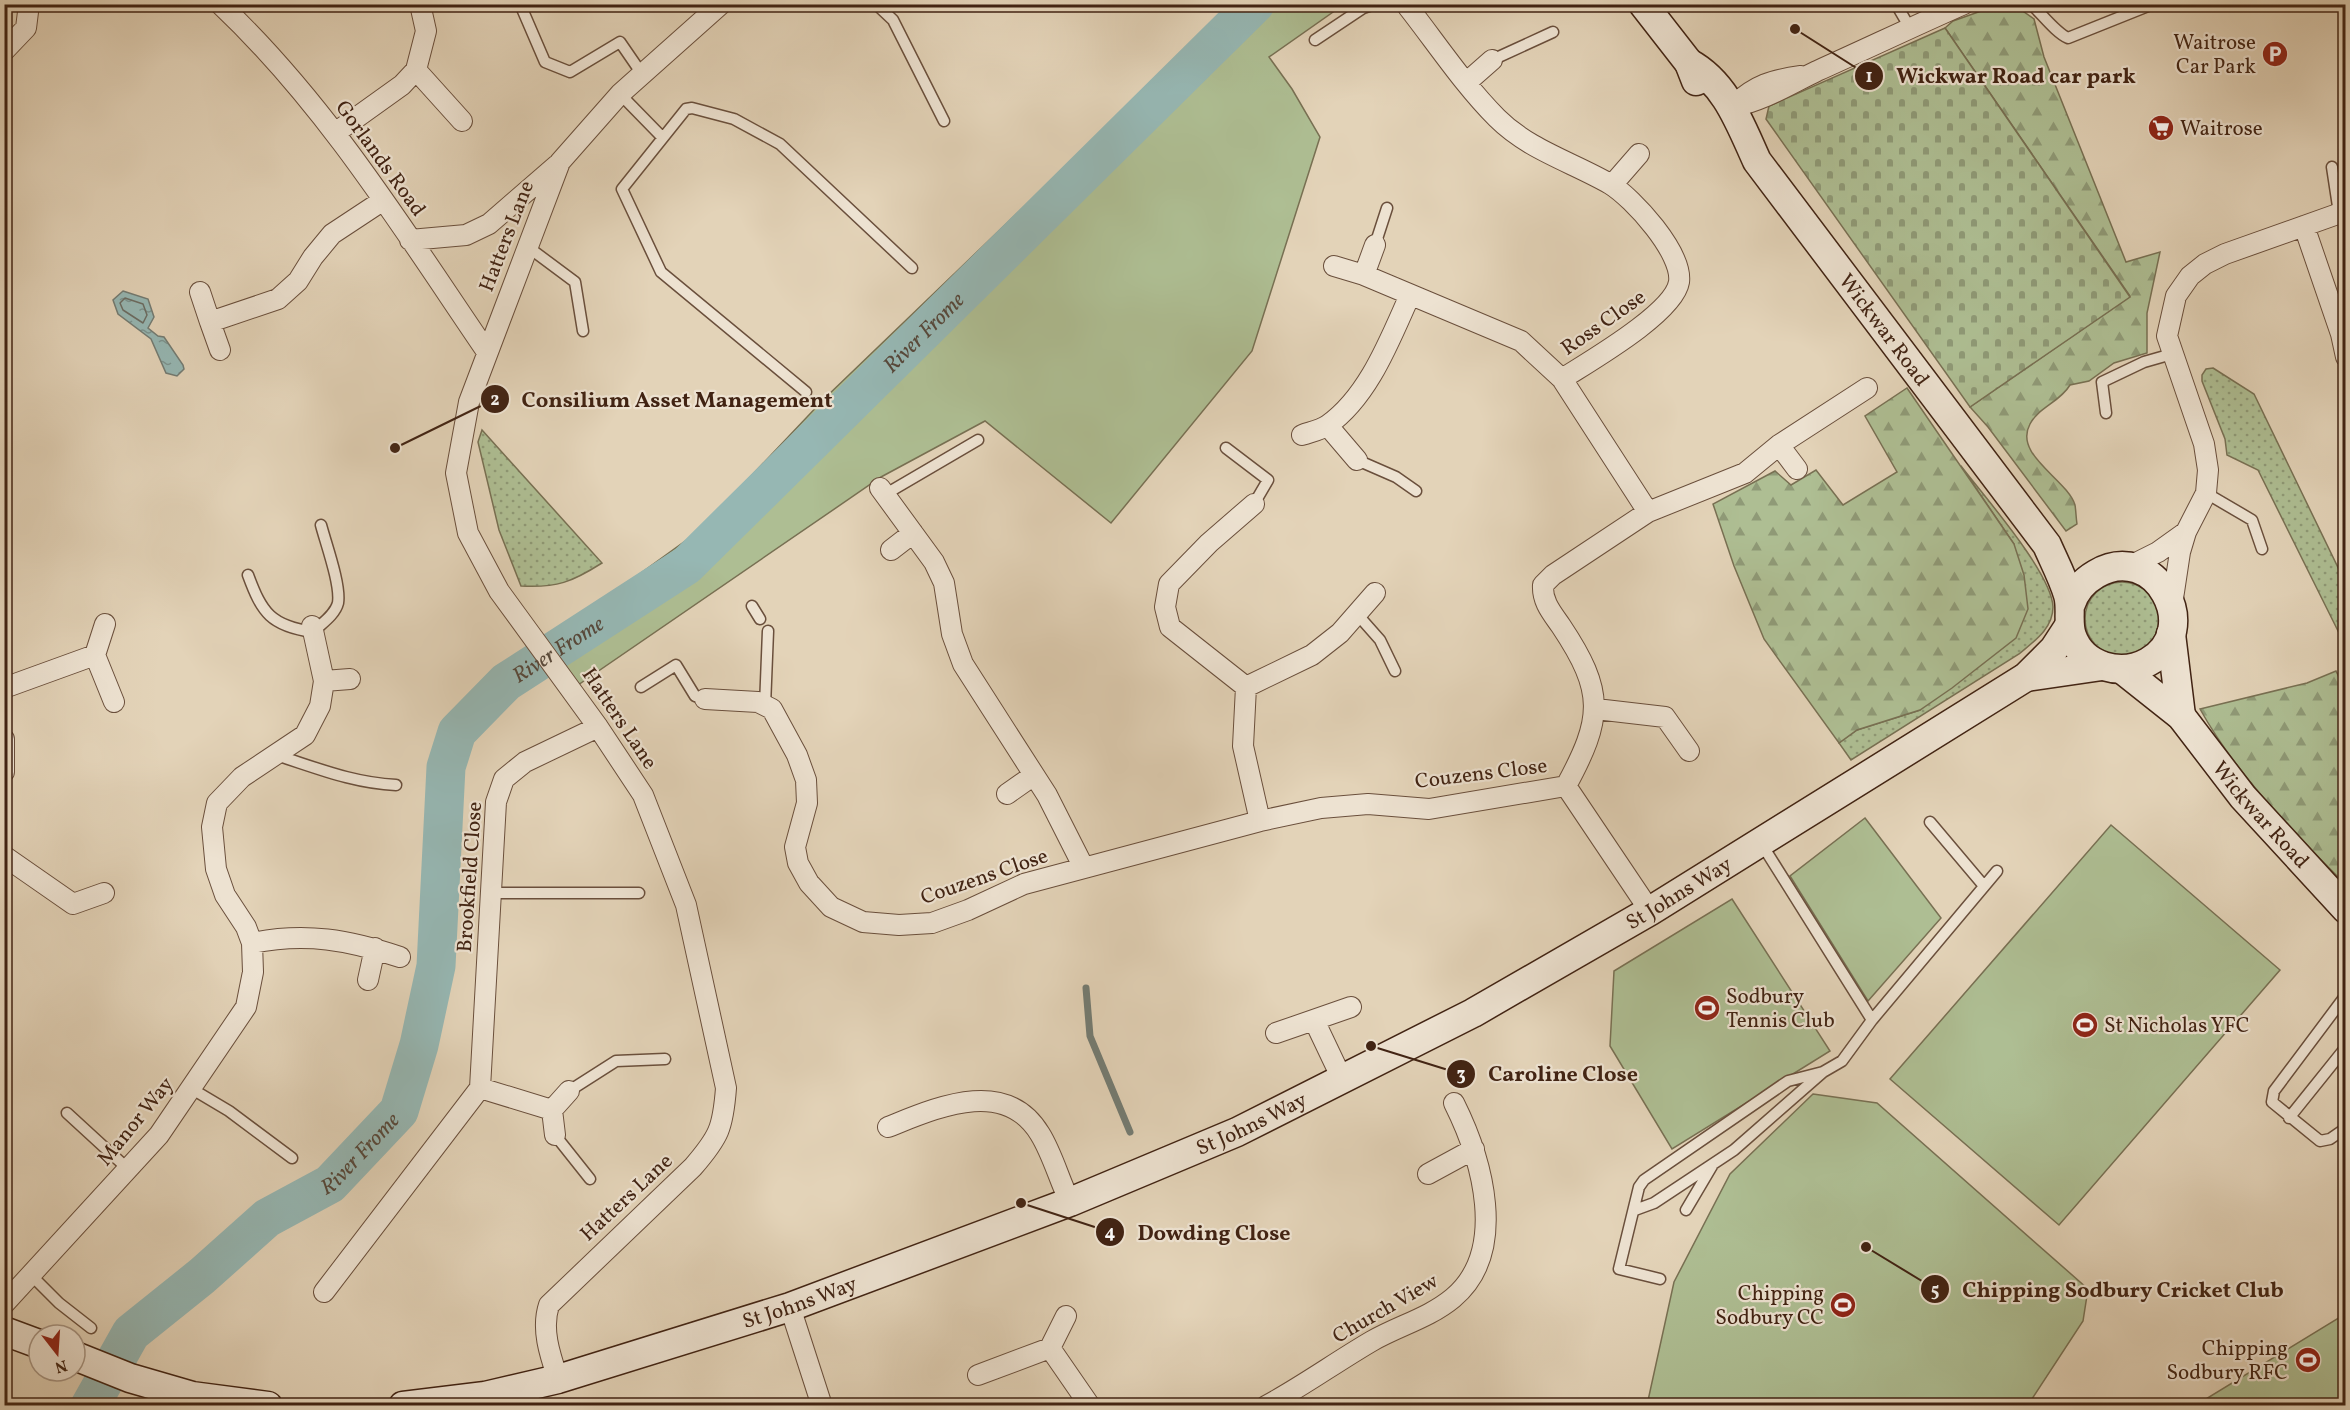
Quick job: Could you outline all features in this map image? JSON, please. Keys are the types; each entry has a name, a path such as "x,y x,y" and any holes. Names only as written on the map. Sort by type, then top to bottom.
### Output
{"street":[{"path":"4,51 26,28 29,4"},
{"name":"Gorlands Road","path":"220,4 286,73 335,133 487,352"},
{"path":"335,133 402,85 416,70 426,31 420,4"},
{"name":"Hatters Lane","path":"558,1379 546,1335 544,1317 549,1305 693,1167 715,1142 723,1118 726,1089 686,905 643,795 557,668 499,591 468,533 456,473 469,402 561,162 620,94 705,21 721,4"},
{"name":"Wickwar Road","path":"1643,4 1689,63 1713,81 1733,107 1757,161 2047,545 2080,650 2113,668 2181,716 2243,797 2346,909"},
{"path":"1733,107 1767,98 1810,75 1964,4"},
{"name":"Ross Close","path":"1406,6 1497,118 1529,144 1612,185 1653,224 1669,247 1678,267 1679,282 1673,296 1661,312 1562,380"},
{"path":"1467,82 1492,60"},
{"path":"416,70 462,122"},
{"path":"1612,185 1639,154"},
{"path":"410,240 466,235 489,224 561,162"},
{"path":"210,322 278,299 298,282 313,257 332,234 382,201"},
{"path":"2181,716 2171,634 2174,579 2186,532 2206,493 2208,470 2204,444 2167,336 2176,296 2190,276 2225,254 2342,212"},
{"path":"2304,226 2343,334 2346,357"},
{"path":"1364,275 1375,244"},
{"name":"Ross Close","path":"1334,266 1364,275 1521,341 1562,380 1648,512"},
{"path":"200,292 220,350"},
{"path":"1302,435 1328,426 1359,393 1376,370 1410,295"},
{"name":"Couzens Close","path":"1566,786 1584,750 1596,709 1592,684 1582,658 1545,603 1543,585 1553,575 1648,512 1745,473 1779,445 1867,388"},
{"path":"1328,426 1357,460"},
{"path":"1779,445 1797,469"},
{"name":"Couzens Close","path":"882,492 934,562 944,583 952,634 963,664 1034,775 1084,868"},
{"path":"1246,687 1170,627 1165,607 1169,584 1209,543 1254,504"},
{"path":"2070,615 2085,580 2158,552 2186,532"},
{"path":"891,550 913,533"},
{"path":"2047,545 2117,567 2143,570 2157,580 2172,605"},
{"path":"1246,687 1312,655 1340,633 1375,593"},
{"name":"St Johns Way","path":"403,1406 485,1396 558,1379 790,1307 1070,1202 1237,1132 1473,1013 1650,911 1761,843 2026,677 2054,649 2070,615"},
{"path":"105,624 95,655 114,702"},
{"name":"Manor Way","path":"4,1304 159,1135 246,1007 253,972 252,943 246,927 225,895 216,869 212,827 217,803 242,777 305,735 320,706 324,681 313,629"},
{"path":"2113,668 2151,660 2163,649 2171,634"},
{"path":"4,688 95,655"},
{"name":"St Johns Way","path":"2026,677 2113,668"},
{"path":"324,681 350,679"},
{"path":"1246,687 1243,746 1260,821"},
{"path":"705,699 758,702 765,706"},
{"name":"Couzens Close","path":"765,706 772,709 797,755 806,780 807,804 795,848 798,863 809,884 831,907 863,922 900,925 932,922 968,910 1024,884 1260,821 1321,808 1368,804 1429,809 1566,786"},
{"path":"1596,709 1665,717 1689,751"},
{"name":"Brookfield Close","path":"480,1088 496,802 504,779 525,762 598,727"},
{"path":"4,739 4,772"},
{"path":"1007,794 1034,775"},
{"name":"Couzens Close","path":"1566,786 1650,911"},
{"path":"4,856 72,904 104,893"},
{"path":"252,943 276,938 316,938 357,942 400,957"},
{"path":"368,980 375,948"},
{"path":"1276,1033 1351,1007"},
{"path":"1314,1020 1342,1081"},
{"path":"324,1292 480,1088 552,1110"},
{"path":"555,1135 552,1110 569,1091"},
{"path":"888,1127 925,1113 975,1100 992,1100 1010,1107 1026,1118 1040,1133 1070,1202"},
{"name":"Church View","path":"1266,1406 1373,1340 1438,1309 1471,1279 1482,1257 1485,1232 1483,1194 1474,1149 1454,1103"},
{"path":"1428,1174 1474,1149"},
{"path":"790,1307 822,1406"},
{"path":"978,1375 1050,1348 1066,1316"},
{"path":"4,1331 27,1340"},
{"path":"1050,1348 1090,1406"},
{"path":"87,1361 130,1378 192,1396 268,1406"}],"lane":[{"path":"520,4 545,62 570,72 620,42 642,74"},
{"path":"876,4 893,20 944,121"},
{"path":"1315,40 1364,8 1375,4"},
{"path":"1896,4 1910,28"},
{"path":"2031,4 2062,36 2068,38 2153,4"},
{"path":"2042,4 2047,18"},
{"path":"1492,60 1553,32"},
{"path":"620,94 662,136"},
{"path":"806,392 661,272 622,189 662,136 686,109 692,108 734,119 768,135 912,268"},
{"path":"2332,167 2342,212"},
{"path":"1375,244 1387,208"},
{"path":"528,247 575,282 584,331"},
{"path":"2106,413 2102,382 2144,362 2172,354"},
{"path":"882,492 978,440"},
{"path":"1226,448 1268,480 1254,504"},
{"path":"1357,460 1396,477 1416,490"},
{"path":"2206,493 2252,520 2262,549"},
{"path":"248,575 260,606 274,619 297,629 313,629 328,618 338,605 337,591 321,525"},
{"path":"752,606 760,619"},
{"path":"1357,614 1380,640 1395,671"},
{"path":"765,706 768,632"},
{"path":"641,687 676,664 695,696 705,699"},
{"path":"276,754 336,777 369,784 396,785"},
{"path":"1930,822 1984,886"},
{"path":"1761,843 1872,1020"},
{"path":"1635,1210 1654,1203 1714,1163 1767,1122 1823,1072 1842,1061 1872,1020 1997,871"},
{"path":"491,893 639,893"},
{"path":"2346,995 2341,1009 2274,1091 2272,1100 2276,1107 2320,1141 2330,1139 2346,1128"},
{"path":"2289,1118 2346,1047"},
{"path":"569,1091 616,1061 665,1059"},
{"path":"1660,1279 1619,1269 1639,1187 1644,1180 1788,1081 1823,1072"},
{"path":"192,1089 229,1111 292,1158"},
{"path":"67,1113 128,1169"},
{"path":"555,1135 590,1179"},
{"path":"1686,1210 1714,1163"},
{"path":"31,1275 59,1303 91,1328"}],"green space":[{"path":"1234,5 1343,5 1269,57 1292,89 1320,137 1252,351 1111,523 985,421 881,477 578,685 547,641 699,531 825,398"},
{"path":"1998,5 2014,5 2034,19 2044,57 2126,262 2160,252 2147,313 2147,353 2114,363 2089,381 2070,385 2030,424 2027,435 2029,446 2043,466 2070,495 2075,505 2077,524 2066,531 1988,427 1970,407 2130,296 1945,28 1953,21"},
{"path":"1945,28 2130,297 1970,407 1766,119 1769,106"},
{"path":"2213,368 2254,394 2345,582 2345,645 2258,470 2227,455 2225,439 2202,381 2202,375 2206,369"},
{"path":"1907,388 2014,544 2024,575 2028,609 2016,638 1952,688 1920,710 1857,730 1839,743 1764,639 1734,566 1713,504 1775,471 1791,485 1816,470 1843,505 1897,472 1865,416"},
{"path":"482,430 602,563 582,575 555,585 521,586 499,530 478,442"},
{"path":"1961,466 2015,535 2041,575 2050,592 2053,607 2050,622 2036,640 2019,654 1851,760 1839,743 1857,730 1920,710 2014,544"},
{"path":"2115,582 2129,582 2143,588 2153,598 2159,612 2159,626 2153,640 2143,650 2129,656 2115,656 2101,650 2091,640 2085,626 2085,612 2091,598 2101,588"},
{"path":"2336,671 2346,692 2345,884 2266,801 2230,756 2200,709 2307,683"},
{"path":"1865,818 1941,918 1868,1001 1790,876"},
{"name":"St Nicholas YFC","path":"2111,825 2280,970 2059,1225 1890,1079"},
{"name":"Sodbury Tennis Club","path":"1732,899 1830,1051 1672,1149 1610,1046 1614,971"},
{"name":"Chipping Sodbury CC","path":"1813,1094 1877,1103 2088,1289 2083,1321 2028,1405 1647,1405 1674,1282 1730,1174"},
{"name":"Chipping Sodbury RFC","path":"2345,1314 2345,1405 2196,1405"}],"water":[{"path":"123,291 148,299 154,317 148,328 158,336 164,337 183,365 184,369 177,376 166,373 151,339 118,314 113,300"}],"waterway":[{"name":"River Frome","path":"90,1406 131,1333 202,1276 267,1218 330,1184 399,1111 419,1045 436,966 446,767 457,732 506,682 687,565 1255,4"},
{"path":"1086,988 1090,1036 1130,1132"}],"place":[{"name":"Wickwar Road car park","path":"1795,29"},
{"name":"Waitrose Car Park","path":"2275,54"},
{"name":"Waitrose","path":"2161,128"},
{"name":"Consilium Asset Management","path":"395,448"},
{"name":"Sodbury Tennis Club","path":"1707,1008"},
{"name":"St Nicholas YFC","path":"2085,1025"},
{"name":"Caroline Close","path":"1371,1046"},
{"name":"Dowding Close","path":"1021,1203"},
{"name":"Chipping Sodbury Cricket Club","path":"1866,1247"},
{"name":"Chipping Sodbury CC","path":"1843,1305"},
{"name":"Chipping Sodbury RFC","path":"2308,1360"}]}
